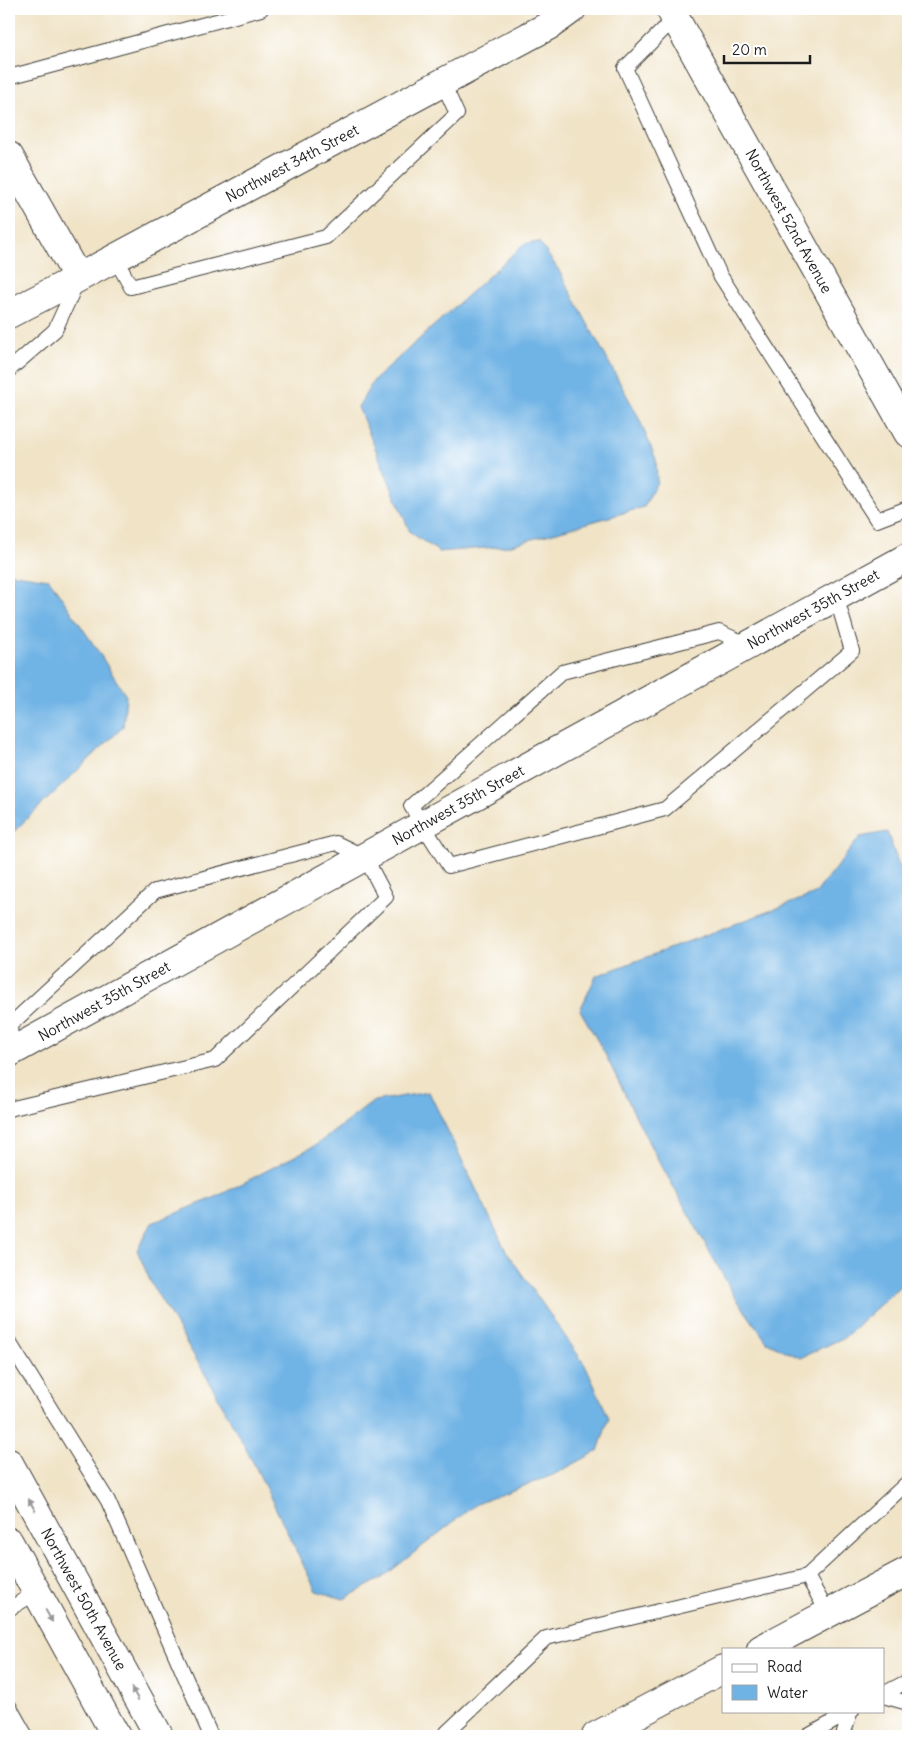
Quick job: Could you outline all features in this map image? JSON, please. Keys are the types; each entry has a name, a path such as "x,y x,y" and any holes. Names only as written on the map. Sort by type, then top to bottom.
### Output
{"street":[{"name":"Northwest 34th Street","path":"9,314 443,83 550,25 572,9"},
{"name":"Northwest 52nd Avenue","path":"672,13 908,433"},
{"path":"9,156 78,278"},
{"name":"Northwest 35th Street","path":"10,1053 908,557"},
{"name":"Northwest 50th Avenue","path":"9,1463 159,1736"},
{"path":"9,1542 116,1736"},
{"path":"763,1648 908,1571"},
{"path":"596,1736 722,1670"}],"lane":[{"path":"9,77 261,9"},
{"path":"672,13 625,68 720,275 877,520 908,508"},
{"path":"115,258 131,286 326,237 457,114 443,83"},
{"path":"9,370 55,330 78,278"},
{"path":"749,644 719,632 562,672 411,806 449,866 665,809 852,651 836,596"},
{"path":"9,1109 215,1060 386,898 365,857 336,843 155,891 10,1026 10,1053"},
{"path":"9,1342 108,1500 212,1736"},
{"path":"444,1736 546,1638 807,1576 908,1482"},
{"path":"807,1576 828,1613"},
{"path":"9,1609 36,1592"},
{"path":"884,1694 908,1680"},
{"path":"884,1695 908,1703"},
{"path":"9,1706 26,1736"},
{"path":"808,1736 851,1712"},
{"path":"843,1736 851,1712"}],"water":[{"path":"539,242 558,269 638,416 656,459 657,482 644,507 508,546 439,552 410,532 358,407 374,380 524,244"},
{"path":"9,573 49,579 126,696 123,727 9,836"},
{"path":"887,832 908,890 908,1283 900,1286 845,1337 800,1358 767,1342 735,1297 650,1145 604,1052 580,1010 596,976 815,894 860,837"},
{"path":"429,1092 506,1251 585,1365 609,1418 598,1451 553,1475 476,1504 382,1578 344,1599 316,1591 254,1464 212,1386 151,1283 137,1250 152,1223 216,1197 316,1145 374,1101"}]}
